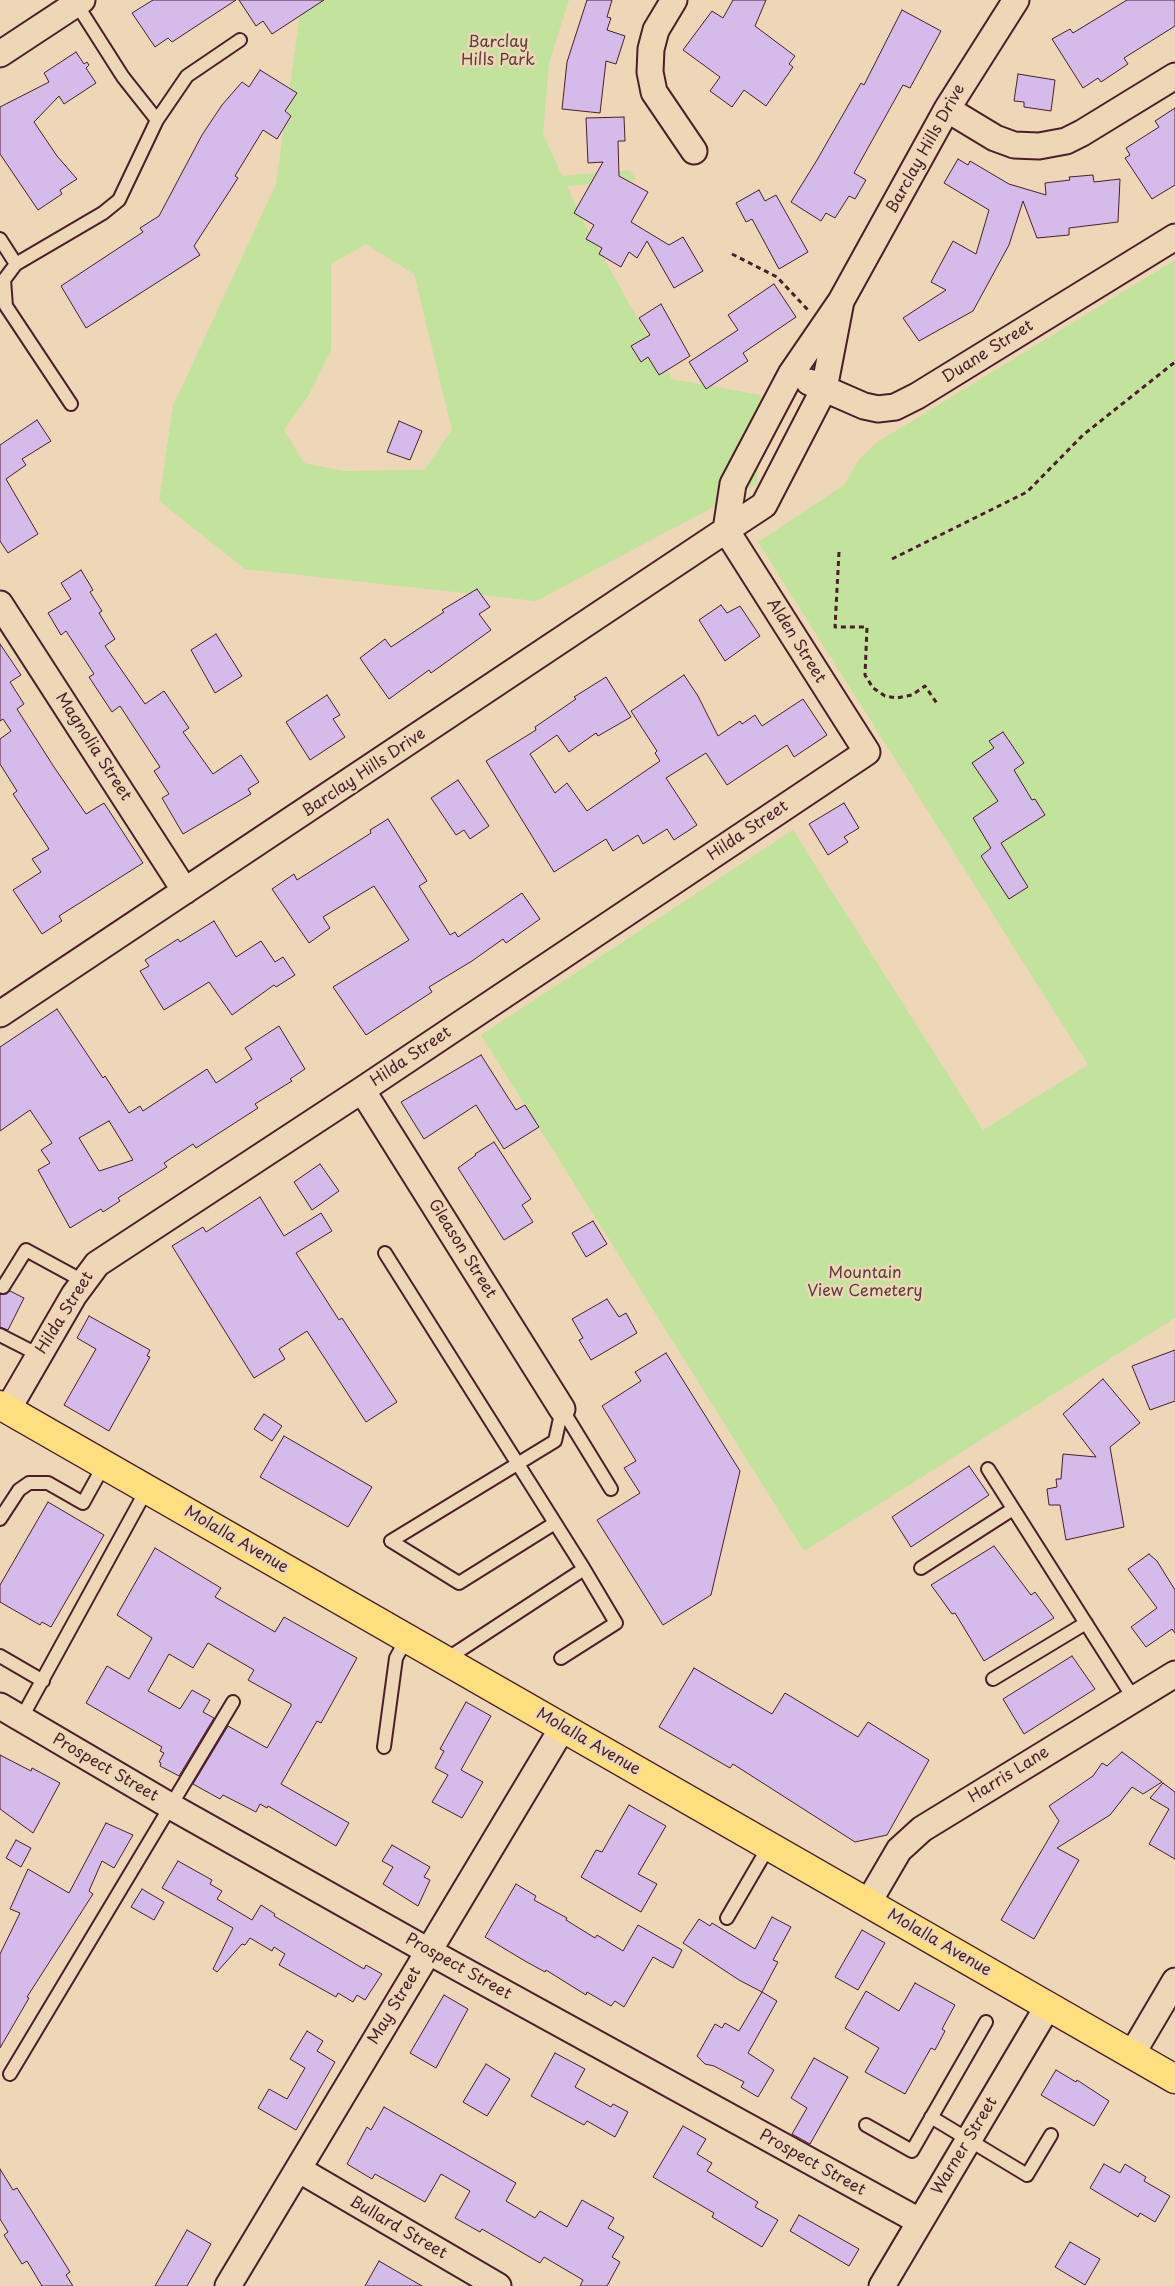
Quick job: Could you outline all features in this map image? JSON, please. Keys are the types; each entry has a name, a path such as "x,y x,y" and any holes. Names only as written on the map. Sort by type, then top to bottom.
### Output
{"main road":[{"name":"Molalla Avenue","path":"4,1407 1175,2079"}],"street":[{"path":"674,0 656,30 651,49 650,72 654,92 694,151"},
{"path":"0,54 78,1"},
{"name":"Barclay Hills Drive","path":"726,530 733,484 791,374 841,301 1005,3"},
{"path":"947,109 995,138 1014,144 1039,146 1066,140 1082,133 1175,76"},
{"name":"Duane Street","path":"791,374 864,406 878,409 895,407 917,396 1175,237"},
{"name":"Barclay Hills Drive","path":"0,1014 764,505 824,389 841,301"},
{"name":"Alden Street","path":"726,530 866,752"},
{"name":"Magnolia Street","path":"0,604 185,891"},
{"name":"Hilda Street","path":"4,1407 39,1355 83,1280 103,1259 362,1090 866,752"},
{"name":"Gleason Street","path":"362,1090 562,1409"},
{"name":"Harris Lane","path":"868,1903 900,1850 922,1829 1175,1674"},
{"name":"Prospect Street","path":"0,1706 172,1807 428,1951 919,2222"},
{"name":"May Street","path":"228,2286 563,1727"},
{"path":"1132,2054 1175,1981"},
{"name":"Warner Street","path":"882,2286 1048,2006"},
{"name":"Bullard Street","path":"298,2169 487,2283"}],"lane":[{"path":"78,1 123,77 157,120"},
{"path":"71,404 6,306 2,280 16,264 103,213 119,200 157,120 187,76 240,40"},
{"path":"0,239 16,264"},
{"path":"3,1287 26,1250 83,1280"},
{"path":"385,1254 584,1569 616,1623 561,1658"},
{"path":"0,1335 39,1355"},
{"path":"555,1523 459,1583 391,1541 555,1441 562,1409"},
{"path":"562,1409 611,1489"},
{"path":"0,1519 19,1490 29,1483 48,1483 83,1503 104,1465"},
{"path":"988,1469 1134,1699"},
{"path":"21,1719 147,1489"},
{"path":"921,1568 1013,1509"},
{"path":"445,1660 584,1569"},
{"path":"993,1679 1086,1623"},
{"path":"384,1747 396,1658 407,1638"},
{"path":"0,1656 43,1681"},
{"path":"10,2074 172,1807 233,1702"},
{"path":"727,1918 768,1846"},
{"path":"866,2125 912,2151 986,2022"},
{"path":"931,2117 1027,2175 1051,2136"}],"path":[{"path":"732,254 777,277 824,326"},
{"path":"892,559 1027,492 1083,435 1175,362"},
{"path":"839,552 835,627 867,627 865,675 873,688 885,696 897,698 912,695 925,686 938,705"}],"green space":[{"name":"Barclay Hills Park","path":"302,0 569,0 549,63 543,134 562,176 630,170 636,180 567,186 585,225 672,379 761,395 757,484 536,601 245,569 159,501 173,406 276,184","holes":["366,244 414,274 452,430 424,470 344,471 304,463 284,430 309,395 331,350 331,264"]},
{"name":"Mountain View Cemetery","path":"1175,260 1175,1318 804,1551 481,1035 793,830 983,1130 1088,1065 758,542 844,485 859,460 876,443"}],"building":[{"path":"153,0 236,0 172,42 168,38 155,47 132,13"},
{"path":"239,0 324,0 272,34 263,21 256,26"},
{"path":"587,0 612,0 607,17 611,18 607,30 625,36 616,64 606,61 600,113 562,109 567,62"},
{"path":"733,0 766,0 755,26 795,56 789,64 793,67 766,106 744,90 732,107 710,91 720,77 683,50 712,11 723,18"},
{"path":"1127,0 1175,0 1175,26 1124,58 1128,64 1101,82 1098,78 1083,88 1052,39 1070,29 1073,33"},
{"path":"902,10 941,31 910,88 903,85 854,173 866,180 855,199 849,196 835,218 826,213 821,221 791,202 861,83 864,85"},
{"path":"76,52 84,64 87,62 89,65 86,68 96,83 64,104 59,96 34,122 57,156 77,179 60,190 62,194 38,210 0,154 0,107 49,82 44,73"},
{"path":"260,70 297,93 285,111 291,116 277,139 263,130 235,176 238,178 194,246 200,255 86,328 61,286 143,232 140,228 159,216 202,135 222,105 242,82 249,87"},
{"path":"1018,74 1055,80 1051,111 1024,107 1024,102 1014,101"},
{"path":"1175,108 1175,185 1152,199 1125,158 1130,155 1126,148 1159,127 1155,121"},
{"path":"624,117 625,141 618,141 619,176 648,192 631,222 669,245 683,237 703,271 674,288 647,241 637,258 629,252 621,267 599,254 602,248 586,239 594,225 574,213 603,162 588,163 586,118"},
{"path":"958,159 968,165 970,161 1009,184 1046,195 1045,183 1070,180 1069,177 1093,175 1094,182 1120,179 1118,222 1069,228 1069,235 1037,238 1023,201 1009,245 973,311 919,341 903,318 946,290 931,282 953,241 976,254 989,210 944,183"},
{"path":"759,190 765,201 776,195 808,252 779,269 752,219 746,222 736,203"},
{"path":"774,284 796,317 743,353 748,361 706,389 689,362 738,330 728,315"},
{"path":"661,304 690,356 659,375 648,357 641,362 631,346 650,335 639,318"},
{"path":"37,420 51,441 22,459 26,465 6,479 38,534 8,553 0,541 0,445"},
{"path":"399,421 422,431 410,460 387,452"},
{"path":"81,570 93,590 90,592 102,611 99,613 115,639 105,646 145,704 164,691 189,728 183,732 213,774 241,755 259,782 248,789 251,794 183,834 162,798 169,794 154,771 160,767 120,706 112,712 89,677 94,674 66,631 61,635 48,613 71,599 61,583"},
{"path":"477,589 490,607 479,614 491,630 431,673 429,670 389,699 360,658 385,639 391,647 444,612 442,610"},
{"path":"721,605 727,613 740,606 760,636 725,661 699,620"},
{"path":"216,634 242,676 215,693 191,650"},
{"path":"0,644 21,675 10,682 24,704 17,709 54,767 86,814 104,803 143,863 59,916 62,921 42,934 13,890 41,872 32,859 49,849 13,794 17,791 0,764 0,739 11,731 3,719 0,721"},
{"path":"684,675 698,696 718,736 740,721 742,724 755,715 762,726 803,699 827,735 794,757 787,745 727,785 706,753 666,778 697,825 674,840 667,829 643,844 638,835 613,851 606,839 554,872 486,761 536,730 535,727 576,699 574,697 606,677 631,717 598,736 596,733 569,752 557,735 530,754 555,793 567,783 587,811 660,761 655,753 657,751 631,711"},
{"path":"327,695 340,715 333,719 345,737 310,760 286,722"},
{"path":"1003,732 1024,763 1014,770 1032,800 1035,799 1045,815 1001,843 1028,887 1009,899 981,856 991,848 973,818 998,801 972,763 994,748 989,741"},
{"path":"458,780 489,826 470,839 464,830 456,835 431,798"},
{"path":"844,803 859,828 844,837 848,842 828,855 809,824"},
{"path":"388,819 427,881 419,886 450,935 455,932 458,937 522,893 540,919 506,943 503,939 472,961 429,987 432,992 366,1035 333,987 409,940 374,886 323,917 330,928 309,943 272,889 294,874 297,880 371,833 370,830"},
{"path":"214,921 236,957 261,941 275,962 283,957 295,975 276,987 274,985 232,1015 209,982 164,1010 140,971 149,966 145,960 178,939 180,942"},
{"path":"57,1009 129,1113 140,1106 143,1111 207,1069 216,1083 252,1059 245,1048 279,1026 305,1069 290,1079 292,1081 255,1104 258,1108 196,1148 193,1144 164,1163 167,1167 118,1198 120,1201 103,1212 101,1209 70,1228 38,1170 50,1163 41,1150 52,1143 30,1110 0,1131 0,1047","holes":["109,1121 133,1160 99,1171 79,1138"]},
{"path":"481,1055 516,1110 525,1105 539,1127 504,1149 476,1105 424,1139 401,1102"},
{"path":"494,1142 531,1199 522,1205 533,1222 504,1240 458,1168"},
{"path":"320,1164 339,1191 312,1210 294,1182"},
{"path":"260,1197 284,1236 321,1213 332,1231 296,1253 339,1320 342,1318 397,1402 366,1422 307,1331 279,1349 285,1359 254,1378 172,1246 203,1227 206,1232"},
{"path":"593,1221 607,1244 586,1257 572,1233"},
{"path":"10,1291 24,1298 8,1330 0,1327 0,1294 6,1294"},
{"path":"607,1299 619,1317 626,1313 637,1333 591,1360 579,1340 583,1338 572,1319"},
{"path":"89,1316 150,1350 147,1356 150,1357 109,1431 64,1405 96,1349 77,1338"},
{"path":"1175,1350 1175,1401 1150,1410 1132,1366"},
{"path":"666,1353 740,1471 711,1595 663,1625 597,1520 640,1493 624,1468 636,1461 602,1406 641,1381 635,1372"},
{"path":"1103,1379 1140,1423 1110,1447 1124,1527 1066,1540 1060,1505 1049,1505 1047,1489 1057,1487 1056,1479 1061,1479 1063,1454 1096,1457 1063,1414"},
{"path":"264,1414 282,1426 272,1441 254,1429"},
{"path":"284,1436 372,1487 348,1527 260,1477"},
{"path":"969,1466 989,1495 911,1547 892,1517"},
{"path":"48,1502 104,1535 51,1627 42,1622 40,1625 0,1602 0,1585"},
{"path":"994,1546 1031,1595 1035,1592 1054,1618 984,1661 955,1613 952,1614 931,1585"},
{"path":"155,1548 221,1588 215,1597 275,1632 284,1617 357,1658 321,1723 317,1721 281,1784 349,1823 336,1846 268,1806 267,1808 260,1804 256,1812 223,1795 220,1799 193,1784 228,1726 267,1748 291,1706 291,1704 248,1680 254,1670 208,1643 193,1668 169,1654 148,1691 180,1709 192,1690 210,1700 203,1712 214,1718 179,1776 160,1766 161,1763 159,1762 164,1753 160,1751 162,1747 86,1703 107,1666 129,1679 152,1638 117,1615"},
{"path":"1149,1554 1157,1561 1175,1590 1175,1633 1172,1629 1146,1647 1131,1627 1157,1608 1128,1569"},
{"path":"1072,1656 1095,1689 1024,1734 1003,1699"},
{"path":"694,1668 772,1714 785,1693 858,1737 868,1722 929,1760 887,1835 855,1842 733,1764 730,1768 659,1727"},
{"path":"466,1702 491,1716 461,1770 483,1782 462,1818 432,1802 448,1775 435,1768 444,1751 440,1749"},
{"path":"1122,1752 1162,1782 1143,1794 1132,1787 1110,1815 1057,1848 1079,1860 1034,1939 1001,1920 1059,1821 1049,1806 1093,1776 1102,1763 1107,1766"},
{"path":"0,1755 31,1771 32,1768 60,1783 33,1833 0,1809"},
{"path":"1163,1783 1175,1792 1175,1859 1149,1844 1169,1809 1150,1798"},
{"path":"629,1805 666,1826 638,1874 657,1884 641,1912 581,1877 596,1850 602,1852"},
{"path":"106,1823 133,1835 114,1868 102,1861 89,1891 93,1894 27,1997 29,1998 0,2048 0,1954 20,1913 10,1909 28,1869 69,1893"},
{"path":"16,1840 31,1848 21,1867 6,1858"},
{"path":"392,1845 430,1867 424,1877 430,1880 418,1906 383,1884 393,1867 382,1861"},
{"path":"178,1861 212,1880 210,1884 222,1891 217,1899 252,1920 261,1905 275,1914 274,1916 364,1969 366,1965 382,1974 365,2000 357,1995 353,2002 338,1993 336,1997 279,1965 285,1954 274,1947 272,1951 250,1938 245,1945 242,1944 217,1972 213,1969 233,1928 162,1888"},
{"path":"516,1884 536,1896 534,1900 567,1918 566,1920 595,1938 597,1935 623,1951 638,1925 682,1950 673,1968 653,1957 624,2007 615,2001 611,2006 587,1992 586,1995 546,1970 545,1972 485,1937"},
{"path":"142,1889 164,1902 154,1920 131,1907"},
{"path":"772,1917 791,1927 773,1960 778,1962 762,1992 739,1980 683,1943 699,1919 710,1926 712,1923 755,1949"},
{"path":"862,1930 885,1943 858,1990 835,1977"},
{"path":"915,1983 955,2005 942,2029 945,2031 935,2050 931,2048 905,2094 865,2072 879,2048 845,2028 866,1991 899,2011"},
{"path":"762,1992 777,2001 748,2053 774,2070 758,2097 741,2087 744,2082 714,2066 705,2064 697,2056 715,2024 722,2028 725,2023 739,2031"},
{"path":"444,1995 468,2009 436,2068 410,2053"},
{"path":"307,2031 323,2041 317,2051 335,2062 296,2130 258,2108 269,2089 287,2099 305,2068 290,2059"},
{"path":"555,2053 585,2069 575,2087 611,2107 613,2104 628,2112 615,2137 587,2121 584,2125 531,2096"},
{"path":"814,2058 848,2077 810,2144 792,2134 807,2108 791,2098"},
{"path":"486,2064 510,2079 487,2116 463,2102"},
{"path":"1056,2070 1076,2082 1077,2080 1109,2101 1094,2126 1041,2095"},
{"path":"384,2107 516,2183 506,2201 535,2218 540,2211 567,2227 582,2200 614,2218 608,2228 624,2237 612,2257 620,2262 607,2286 580,2286 583,2280 544,2257 540,2263 482,2229 480,2232 455,2218 470,2191 441,2174 425,2202 375,2174 372,2179 347,2164 367,2127 371,2130"},
{"path":"683,2126 706,2139 697,2154 712,2163 707,2171 758,2202 755,2207 778,2220 762,2247 712,2217 714,2213 653,2177"},
{"path":"1104,2164 1120,2173 1125,2164 1146,2177 1144,2181 1170,2196 1155,2222 1140,2213 1138,2217 1090,2188"},
{"path":"0,2169 13,2190 17,2188 52,2243 70,2272 66,2275 73,2286 42,2286 27,2261 22,2264 4,2235 8,2232 0,2219"},
{"path":"799,2215 859,2249 849,2266 790,2231"},
{"path":"187,2230 211,2244 187,2286 155,2286"},
{"path":"1070,2242 1100,2259 1085,2285 1055,2267"},
{"path":"379,2261 422,2286 365,2286"}]}
